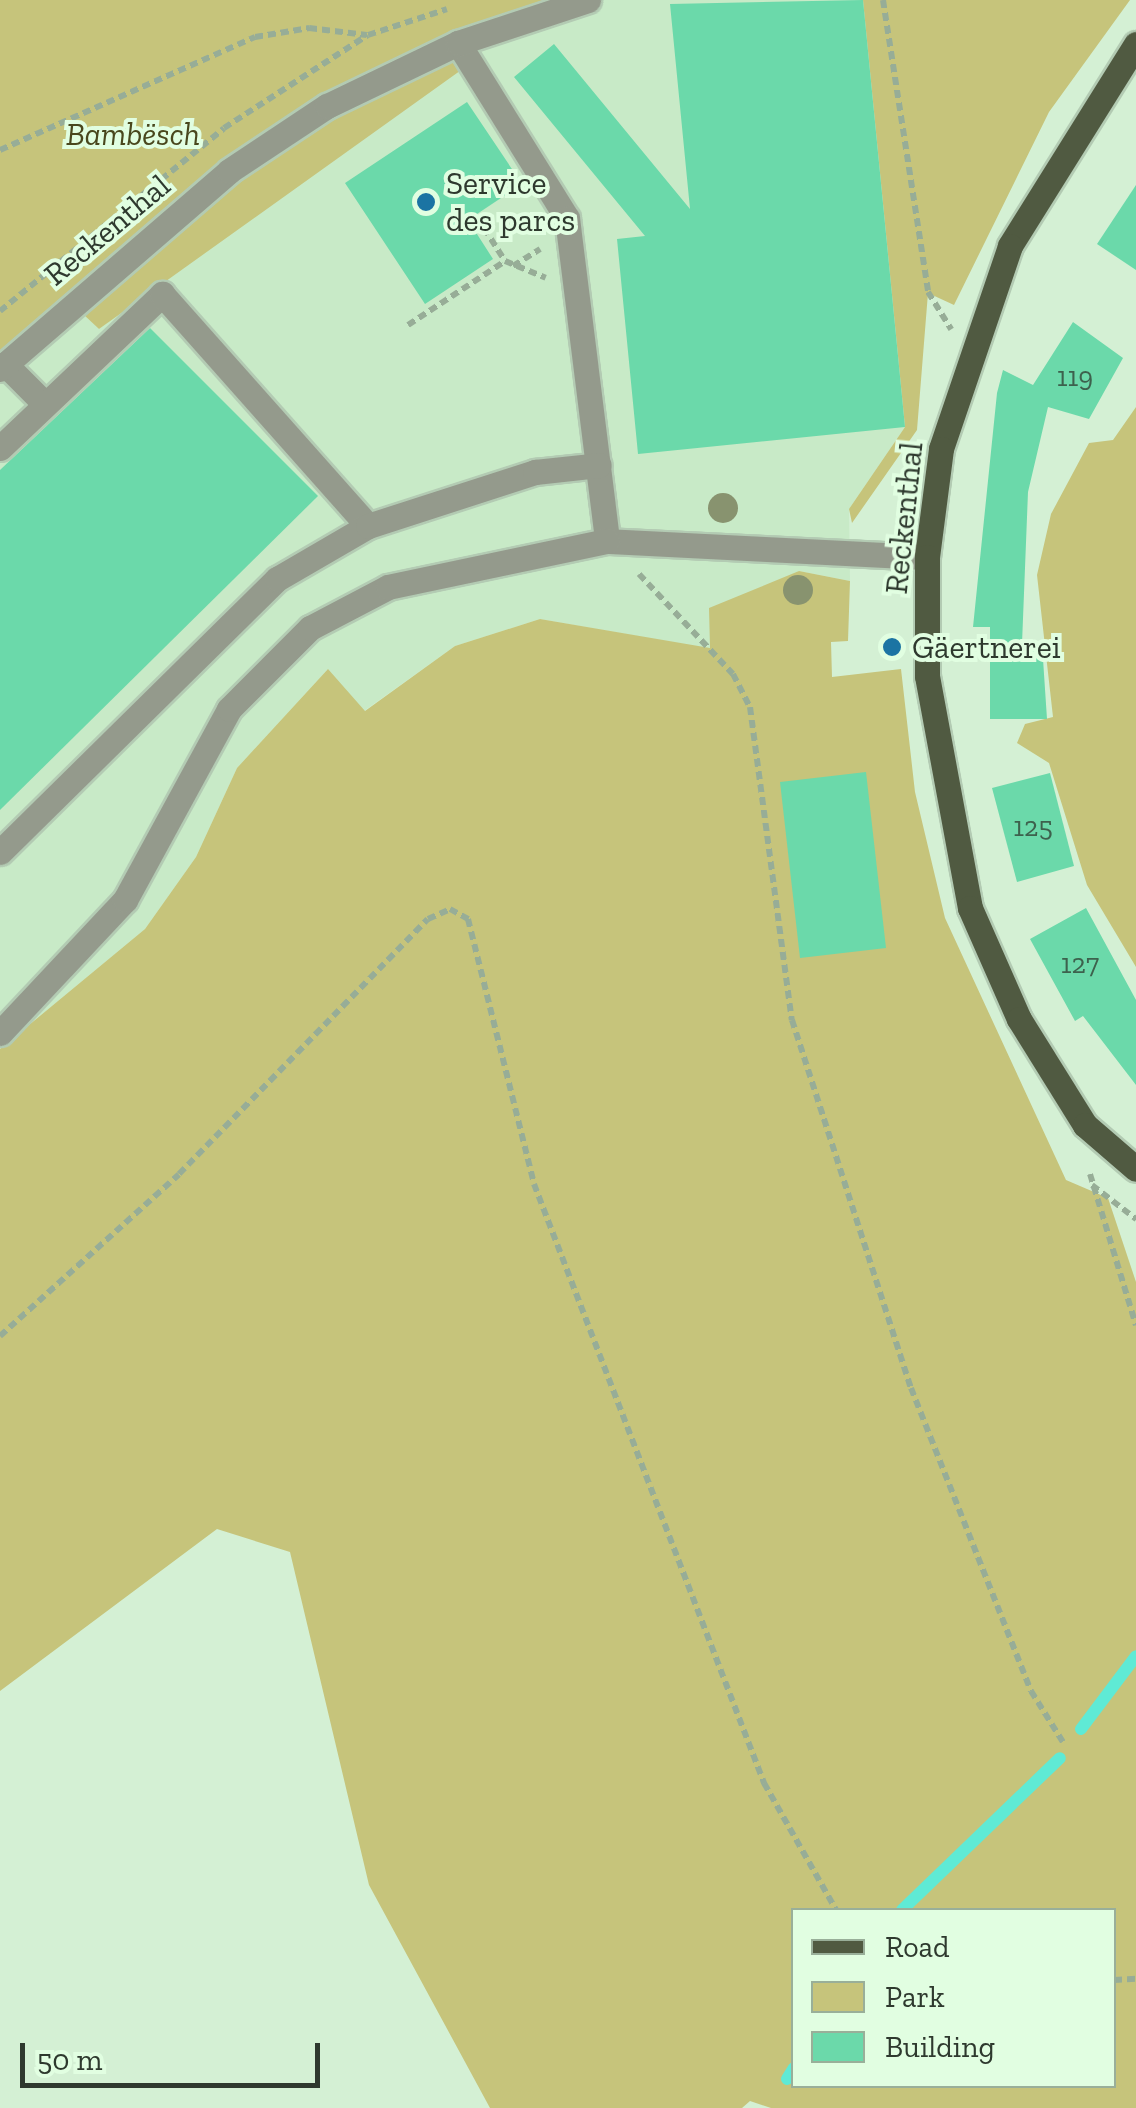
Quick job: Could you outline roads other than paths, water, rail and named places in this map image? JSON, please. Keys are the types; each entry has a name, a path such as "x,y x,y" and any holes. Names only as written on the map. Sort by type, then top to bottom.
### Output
{"main road":[{"name":"Reckenthal","path":"1136,44 1010,246 967,356 941,449 926,557 929,694 970,908 1019,1018 1084,1124 1136,1169"}],"street":[{"name":"Reckenthal","path":"3,367 229,171 327,106 458,43 588,0"},
{"path":"458,43 567,218 580,288 607,541"},
{"path":"0,448 162,294 368,526"},
{"path":"3,367 45,404"},
{"path":"0,852 277,579 368,526 535,472 599,465"},
{"path":"0,1033 126,900 229,709 310,628 388,588 607,541 926,557"}],"waterway":[{"path":"1081,1729 1136,1656"},
{"path":"904,1908 1060,1758"},
{"path":"787,2079 791,2073"}],"place":[{"name":"Service des parcs","path":"426,202"},
{"name":"Gäertnerei","path":"892,647"}],"park label":[{"name":"Bambësch","path":"133,134"}]}
